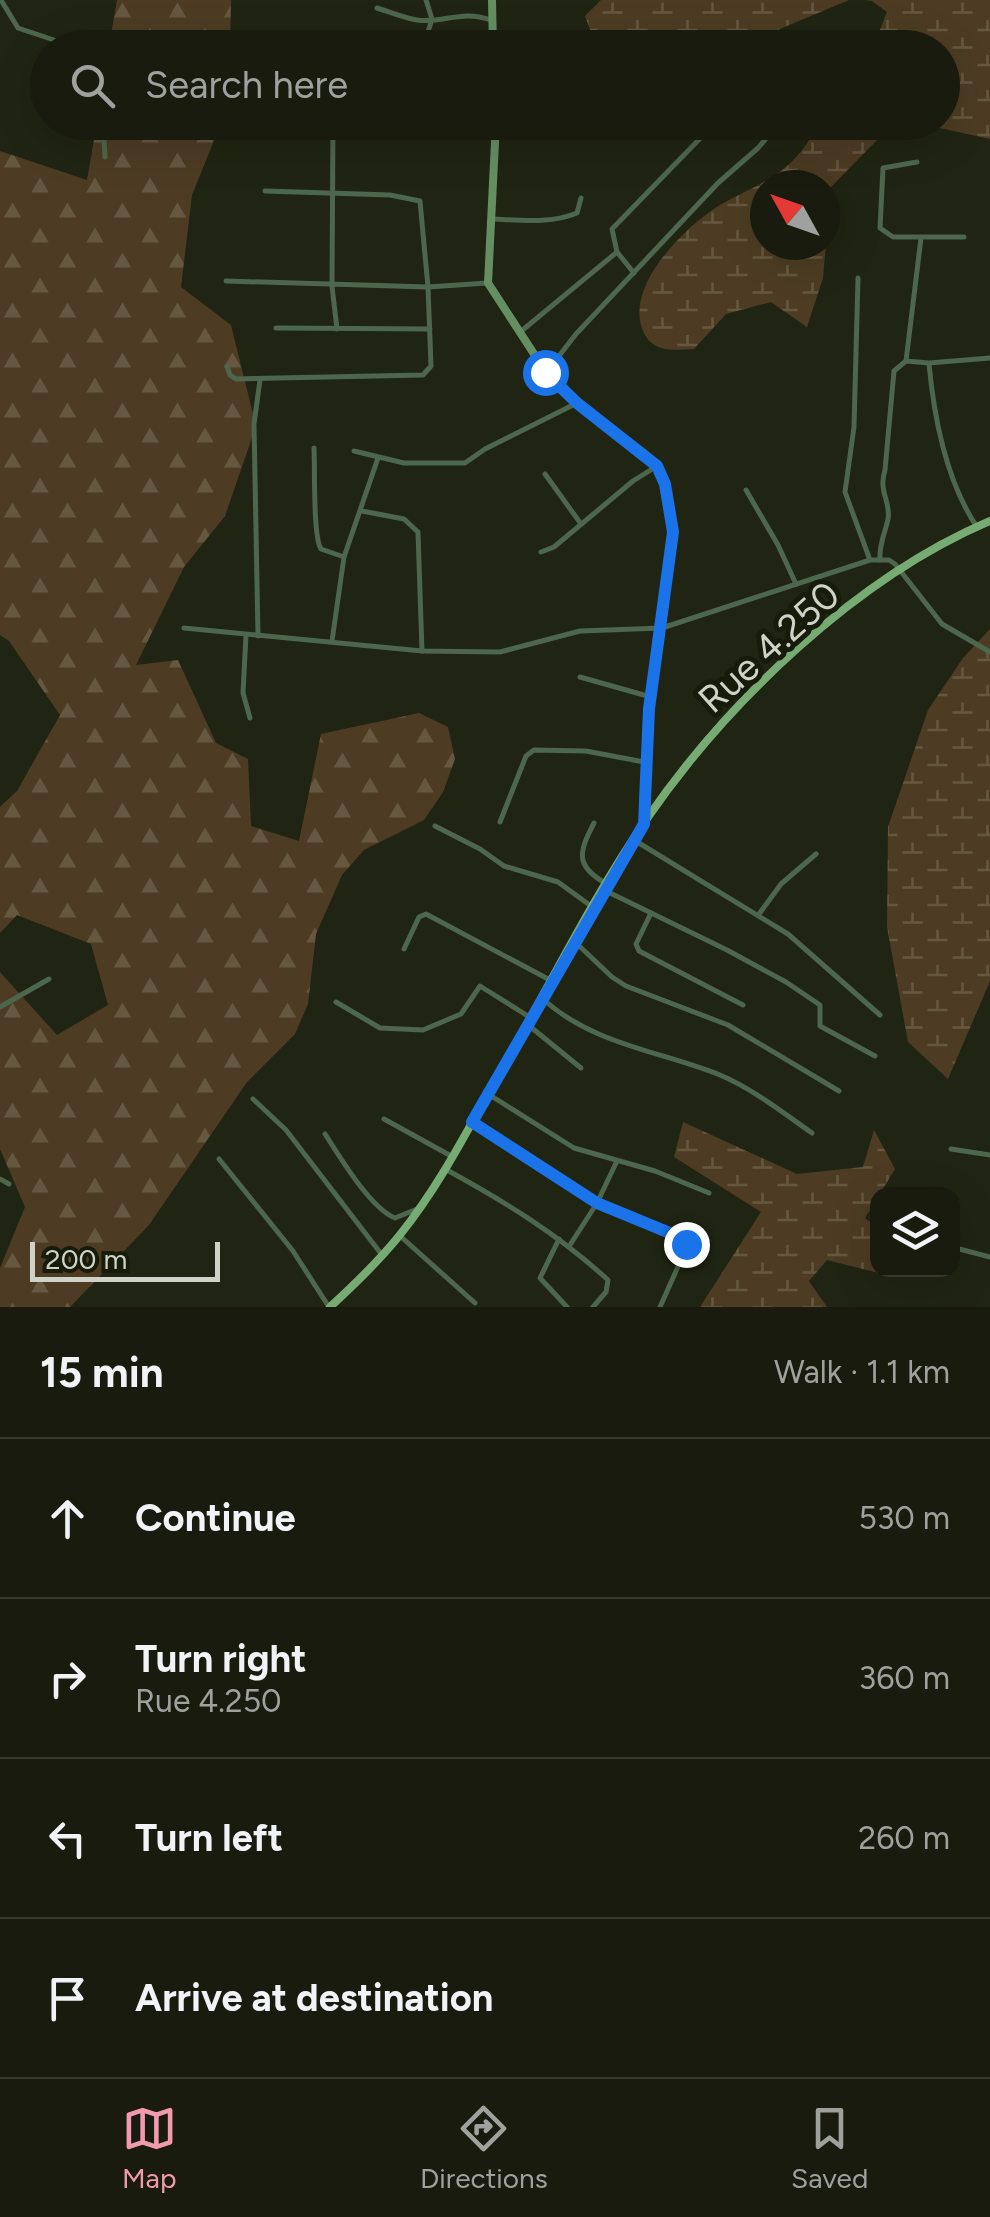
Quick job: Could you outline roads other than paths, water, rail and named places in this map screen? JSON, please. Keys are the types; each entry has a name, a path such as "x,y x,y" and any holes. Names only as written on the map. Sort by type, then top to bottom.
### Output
{"main road":[{"name":"Rue 4.250","path":"330,1307 400,1235 446,1170 605,887 682,771 748,697 821,628 898,572 990,521"}],"street":[{"path":"1,0 18,28 30,32"},
{"path":"426,0 432,18 428,30"},
{"path":"492,0 492,30"},
{"path":"377,8 417,20 476,15 492,20"},
{"path":"104,140 105,157"},
{"path":"333,140 332,286 337,329"},
{"path":"495,140 488,283 549,377 657,466 665,484 673,532 644,762 644,824"},
{"path":"634,272 617,252 612,236 616,223 698,140"},
{"path":"549,377 576,334 718,183 765,140"},
{"path":"917,162 883,168 880,228 893,237 964,236"},
{"path":"226,366 236,380 423,375 431,366 420,201 265,190"},
{"path":"490,218 540,221 571,216 577,213 581,198"},
{"path":"880,560 888,514 881,482 894,371 906,361 921,238"},
{"path":"520,332 617,252"},
{"path":"858,278 854,427 846,501 870,560"},
{"path":"226,281 428,288 488,283"},
{"path":"276,328 430,329"},
{"path":"906,361 929,364 990,358"},
{"path":"929,364 935,424 961,498 976,527"},
{"path":"258,636 254,424 260,378"},
{"path":"354,451 433,466 469,462 486,449 577,403"},
{"path":"314,448 315,538 321,549 344,557"},
{"path":"332,641 344,557 378,458"},
{"path":"541,552 554,547 657,466"},
{"path":"544,474 581,524"},
{"path":"746,490 796,584"},
{"path":"362,511 404,519 418,532 422,650"},
{"path":"184,628 422,650 500,652 580,631 662,628 880,560 894,564 942,624 990,652"},
{"path":"246,634 244,693 250,718"},
{"path":"580,677 651,697"},
{"path":"500,822 526,756 534,750 586,751 644,762"},
{"path":"594,823 581,849 582,858 605,887 786,982 820,1005 820,1026 875,1056"},
{"path":"435,826 504,866 558,882 594,908"},
{"path":"634,840 788,934 880,1015"},
{"path":"759,914 782,884 816,854"},
{"path":"651,913 636,948 743,1005"},
{"path":"404,949 419,916 426,914 552,981"},
{"path":"575,942 626,986 728,1024 839,1091"},
{"path":"0,1007 48,979"},
{"path":"336,1002 380,1028 416,1031 458,1017 480,986 529,1021 581,1068"},
{"path":"542,998 564,1017 605,1037 722,1076 812,1133"},
{"path":"488,1094 574,1148 655,1171 709,1193"},
{"path":"254,1099 286,1130 382,1255"},
{"path":"384,1120 453,1157"},
{"path":"472,1122 597,1203 682,1238 686,1244 660,1307"},
{"path":"325,1134 386,1214 395,1218 420,1208"},
{"path":"951,1149 990,1155"},
{"path":"220,1158 294,1252 330,1307"},
{"path":"570,1246 617,1161"},
{"path":"446,1170 570,1246 608,1280 606,1292 593,1307"},
{"path":"0,1179 9,1184"},
{"path":"400,1235 475,1304"},
{"path":"559,1239 540,1278 566,1307"},
{"path":"960,1249 990,1257"},
{"path":"342,1296 346,1307"}]}
